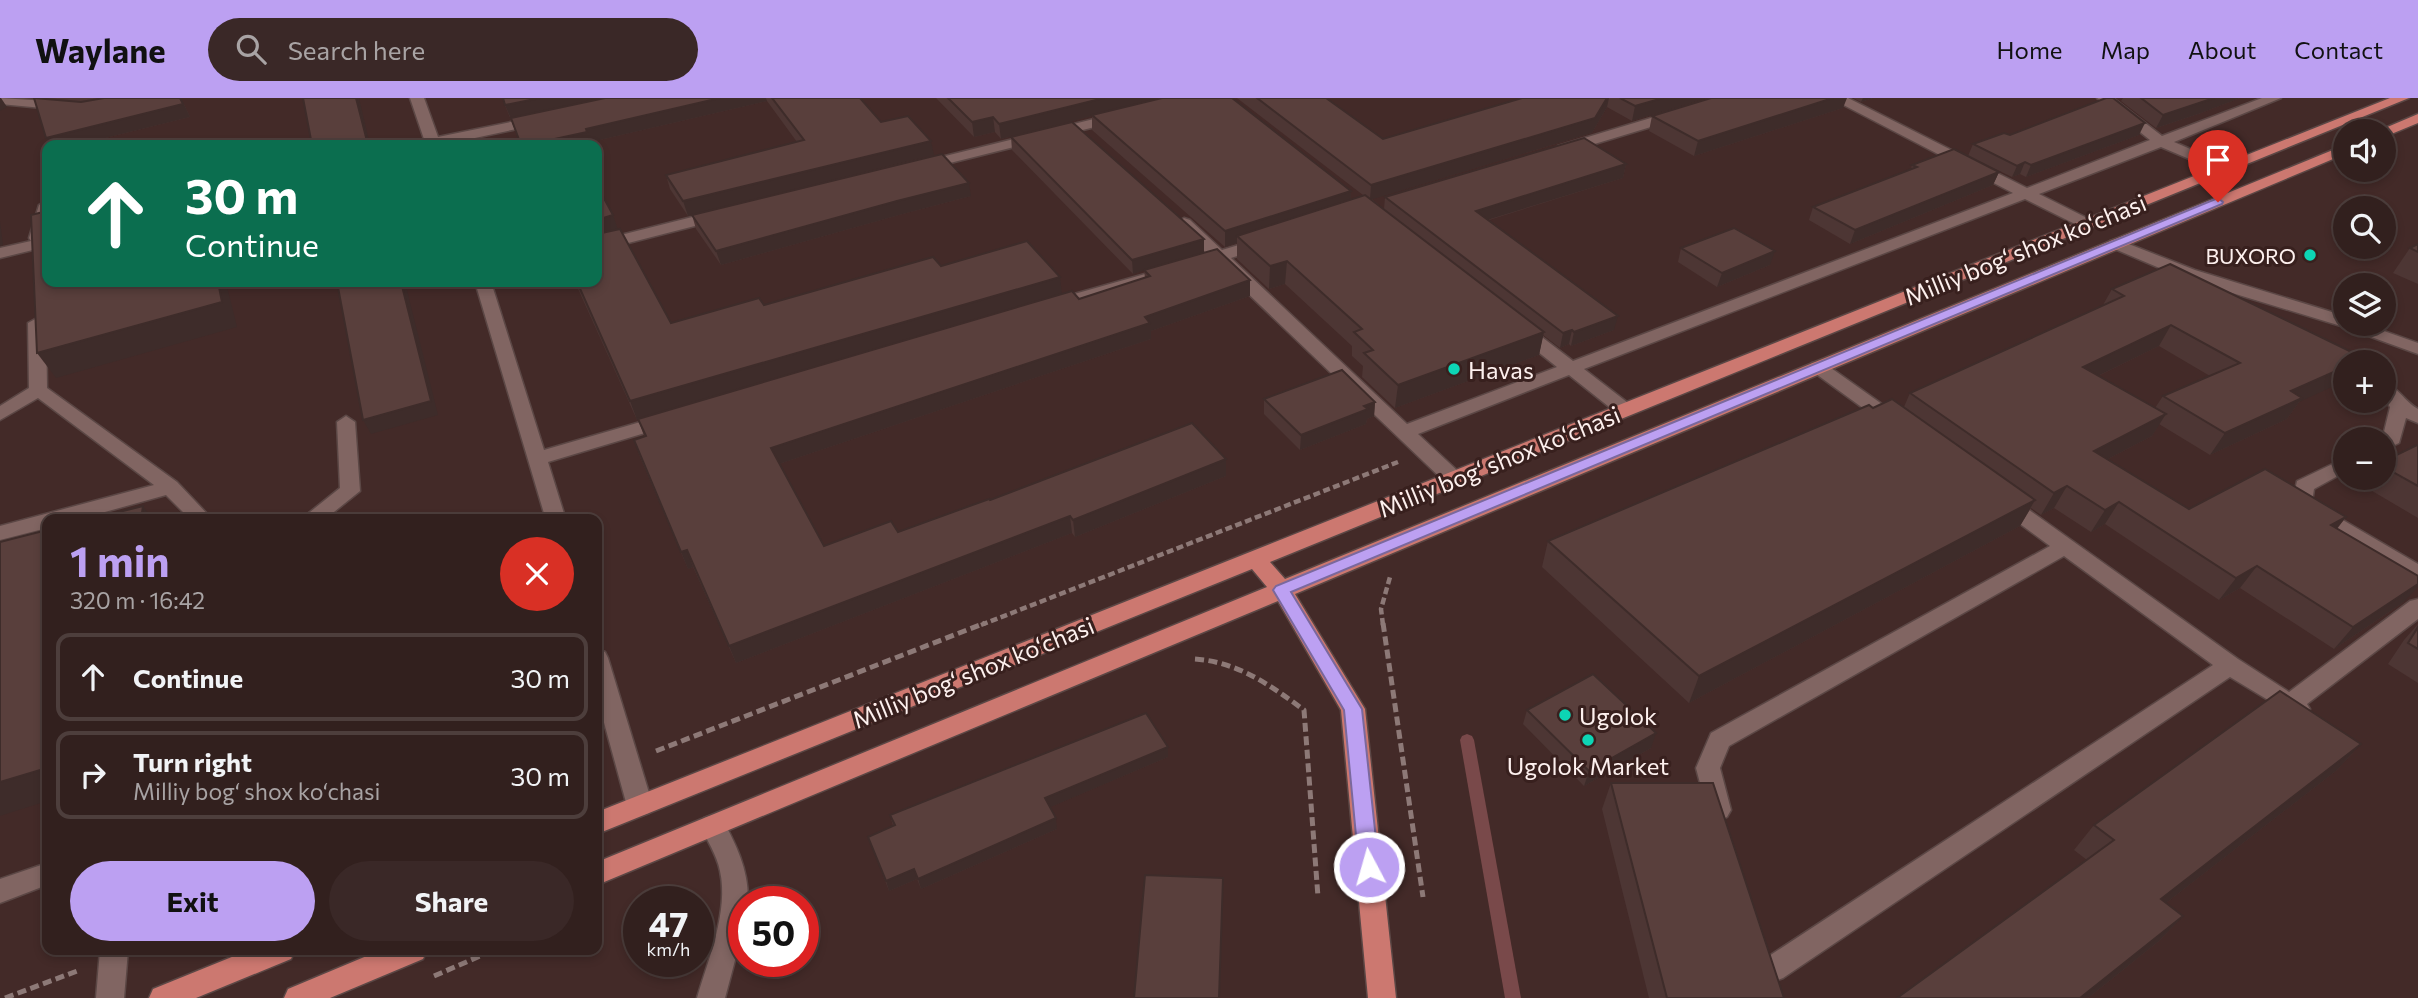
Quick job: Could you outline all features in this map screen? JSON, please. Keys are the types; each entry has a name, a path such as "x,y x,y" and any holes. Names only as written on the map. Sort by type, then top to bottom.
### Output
{"main road":[{"name":"Milliy bog‘ shox ko‘chasi","path":"2359,119 2402,98"},
{"path":"2396,128 2418,118"},
{"name":"Milliy bog‘ shox ko‘chasi","path":"602,821 2225,169 2333,131"},
{"name":"Milliy bog‘ shox ko‘chasi","path":"602,872 2333,154"},
{"path":"1255,559 1282,590 1353,709 1382,998"},
{"path":"163,998 269,955"},
{"path":"298,998 401,955"}],"street":[{"path":"417,98 432,140"},
{"path":"1548,154 1732,98"},
{"path":"1837,98 2087,224"},
{"path":"2104,98 2160,141 2225,169"},
{"path":"1404,432 2274,98"},
{"path":"0,100 76,107"},
{"path":"904,170 1129,114"},
{"path":"451,140 550,118"},
{"path":"1077,127 1098,146"},
{"path":"1170,210 1454,479"},
{"path":"602,245 730,213"},
{"path":"0,253 36,252 42,226"},
{"path":"1034,312 1273,239"},
{"path":"2116,244 2189,274 2333,319"},
{"path":"2189,274 2258,313"},
{"path":"485,287 554,514"},
{"path":"37,311 38,390"},
{"path":"1507,318 1625,410"},
{"path":"2382,336 2418,349"},
{"path":"1818,367 1913,436"},
{"path":"0,414 38,390"},
{"path":"38,390 170,488 197,514"},
{"path":"2396,403 2418,417"},
{"path":"2396,435 2399,407"},
{"path":"538,458 685,415"},
{"path":"318,514 350,491 346,422"},
{"path":"2333,470 2304,486 2302,505 2418,575"},
{"path":"72,514 170,488"},
{"path":"1989,491 2230,665 2313,719"},
{"path":"0,533 42,522"},
{"path":"1725,835 1708,768 1720,740 2066,546"},
{"path":"2290,704 2418,607"},
{"path":"1764,945 1777,979 2230,665"},
{"path":"602,675 640,806"},
{"path":"711,998 724,955 734,896 734,873 713,826"},
{"path":"0,891 42,876"},
{"path":"110,998 114,955"}],"path":[{"path":"1392,572 1381,609 1423,897"},
{"path":"1186,660 1206,659 1248,672 1271,685 1304,710 1318,897"},
{"path":"5,998 109,955"},
{"path":"432,977 483,955"}],"building":[{"path":"34,98 81,102 104,98 180,98 183,104 46,138"},
{"path":"303,98 356,98 367,140 311,140"},
{"path":"503,98 540,98 505,105"},
{"path":"605,98 720,98 550,140 519,140 511,118"},
{"path":"772,98 860,98 881,122 908,116 931,141 683,201 666,175 804,140"},
{"path":"948,98 1104,98 999,124 993,117 972,122"},
{"path":"1162,98 1232,98 1351,191 1225,231 1092,115"},
{"path":"1257,98 1326,98 1383,139 1522,98 1607,98 1595,118 1371,185"},
{"path":"1620,98 1663,98 1635,106"},
{"path":"1711,98 1833,98 1698,141 1652,116"},
{"path":"2106,98 2113,98 2145,123 2031,165 2025,162 2017,166 1973,144 2004,133 2010,135"},
{"path":"2141,98 2214,98 2163,115"},
{"path":"1072,122 1204,239 1132,260 1011,137"},
{"path":"1584,138 1626,164 1476,211 1618,316 1574,332 1572,330 1563,333 1385,197"},
{"path":"1954,149 1999,172 1855,230 1813,207 1917,167 1912,165"},
{"path":"942,154 969,183 716,251 692,215"},
{"path":"602,195 613,215 602,218"},
{"path":"1365,195 1544,332 1398,385 1364,353 1373,350 1354,332 1362,329 1287,261 1270,266 1237,236"},
{"path":"42,212 42,287 219,287 222,302 37,353 31,215"},
{"path":"1734,228 1775,251 1722,273 1681,248"},
{"path":"620,229 671,323 759,298 764,305 933,257 941,266 1027,241 1060,277 630,401 579,287 602,287 602,233"},
{"path":"2418,244 2418,252 2410,248"},
{"path":"1217,249 1250,280 1145,317 1150,323 771,448 824,546 891,521 898,532 1192,423 1226,459 1073,520 1070,516 729,646 687,550 681,552 634,440 646,436 638,419 1072,291 1079,299 1150,276 1144,270"},
{"path":"2170,264 2347,350 2333,350 2333,372 2291,391 2302,398 2225,433 2163,396 2240,363 2171,325 2083,367 2166,414 2094,451 2189,509 2265,469 2346,517 2331,525 2418,576 2418,584 2353,627 2257,566 2236,578 2119,502 2105,510 2067,486 2054,493 1910,393 2124,296 2112,289"},
{"path":"338,287 402,287 431,401 363,420"},
{"path":"1342,370 1375,402 1364,406 1368,409 1301,435 1264,399"},
{"path":"1892,399 2035,500 1699,676 1548,541 1869,405 1873,408"},
{"path":"2418,445 2418,486 2396,474 2396,455"},
{"path":"143,506 142,514 111,514"},
{"path":"42,531 42,769 0,782 0,542"},
{"path":"2418,627 2418,649 2408,643"},
{"path":"1593,674 1656,733 1589,771 1527,710"},
{"path":"2280,691 2361,744 2161,899 2183,916 2080,998 1897,998 2114,840 2094,825"},
{"path":"1146,713 1168,747 1045,798 1056,818 918,879 914,869 886,881 868,837 895,825 890,815"},
{"path":"1611,783 1713,783 1784,998 1667,998"},
{"path":"1145,875 1223,878 1219,998 1134,998"}],"waterway":[{"path":"1467,740 1513,998"}],"place":[{"name":"BUXORO","path":"2310,255"},
{"name":"Havas","path":"1454,369"},
{"name":"Ugolok","path":"1565,715"},
{"name":"Ugolok Market","path":"1588,740"}],"route":[{"path":"1369,867 1353,709 1282,590 2218,202"}]}
